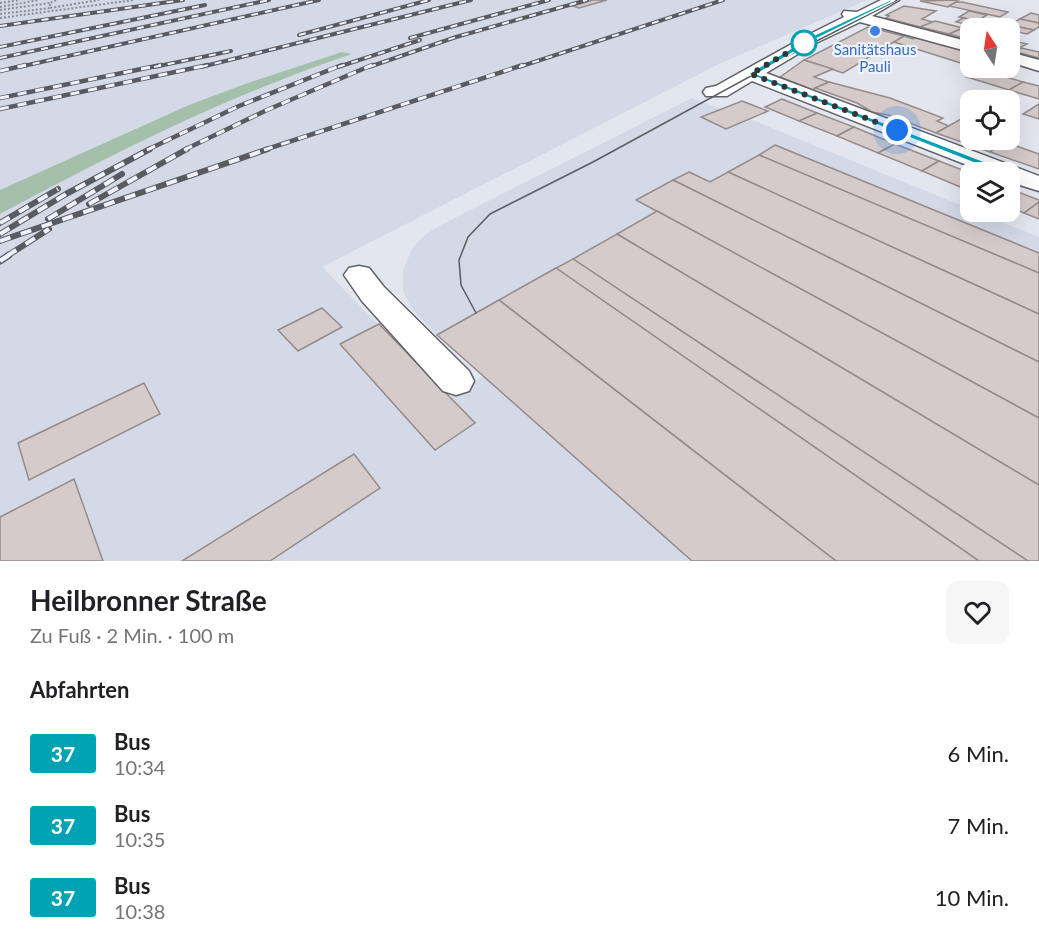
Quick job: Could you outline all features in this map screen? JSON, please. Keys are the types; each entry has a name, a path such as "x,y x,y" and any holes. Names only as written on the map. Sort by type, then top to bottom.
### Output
{"street":[{"path":"713,92 720,93 771,61 892,0"},
{"path":"833,9 960,44"},
{"path":"1020,60 1039,66"},
{"path":"751,74 979,162"},
{"path":"1020,177 1039,184"},
{"path":"358,275 373,294 456,381"}],"path":[{"path":"0,4 20,0"},
{"path":"42,8 50,6 56,0"},
{"path":"0,16 134,0"},
{"path":"0,4 38,1"},
{"path":"17,12 50,6 101,2"},
{"path":"95,6 101,2"},
{"path":"117,2 124,2"},
{"path":"0,4 50,6"},
{"path":"0,16 27,10"}],"shaded area":[{"path":"0,0 867,0 719,64 322,267 450,398 483,376 412,309 403,291 403,270 412,249 422,237 439,226 692,98 722,109 742,101 768,111 750,119 960,205 960,222 1001,222 1039,237 1039,561 0,561"}],"green space":[{"path":"342,52 352,54 261,88 173,126 0,214 0,190 189,105"}],"building":[{"path":"593,0 607,0 579,8 573,6"},
{"path":"920,1 958,1 948,7"},
{"path":"956,2 1008,12 1000,17 949,6"},
{"path":"904,6 936,11 922,19 933,22 920,27 886,18 889,16 886,15"},
{"path":"969,11 987,15 982,18 959,17"},
{"path":"1031,13 1039,15 1039,23 1020,19"},
{"path":"1020,19 1039,23 1039,27 1034,30 1020,27"},
{"path":"935,21 960,27 960,29 949,34 920,27"},
{"path":"868,27 904,36 843,73 804,60"},
{"path":"1020,27 1034,30 1027,34 1020,32"},
{"path":"960,29 960,37 949,34"},
{"path":"904,36 913,39 916,37 960,49 960,63 894,42"},
{"path":"1020,48 1039,52 1039,58 1020,53"},
{"path":"804,60 833,69 814,77 829,82 812,90 780,77"},
{"path":"970,78 1009,78 1023,82 1009,90"},
{"path":"829,82 890,98 943,118 937,121 949,126 936,133 888,115 872,112 857,103 815,88"},
{"path":"1023,82 1039,86 1039,99 1020,93 1020,90 1009,90"},
{"path":"782,99 817,113 799,121 765,107"},
{"path":"742,101 768,111 726,129 701,117"},
{"path":"1039,104 1039,119 1023,114"},
{"path":"817,113 854,127 837,136 799,121"},
{"path":"960,120 960,141 936,133"},
{"path":"854,127 895,144 878,153 837,136"},
{"path":"895,144 939,161 922,171 878,153"},
{"path":"775,145 1039,253 1039,273 759,155"},
{"path":"1020,147 1039,154 1039,169 1020,162 990,152 1020,150"},
{"path":"759,155 1039,273 1039,314 728,172"},
{"path":"939,161 960,169 960,187 922,171"},
{"path":"689,172 710,182 728,172 1039,314 1039,362 673,180"},
{"path":"673,180 1039,362 1039,418 636,200"},
{"path":"1020,193 1039,200 1024,213 1020,211"},
{"path":"1039,202 1039,219 1024,213"},
{"path":"657,211 1039,418 1039,485 617,234"},
{"path":"617,234 1039,485 1039,561 1028,561 573,259"},
{"path":"573,259 1028,561 979,561 556,268"},
{"path":"556,268 979,561 836,561 499,300"},
{"path":"499,300 836,561 692,561 437,335"},
{"path":"322,308 342,327 298,351 278,330"},
{"path":"379,324 475,423 435,450 340,344"},
{"path":"144,383 160,414 29,480 18,443"},
{"path":"354,454 380,488 270,561 182,561"},
{"path":"74,479 103,561 0,561 0,517"}],"tram line":[{"path":"476,313 461,285 459,260 468,237 490,214 593,162 795,52 897,0"}],"railway":[{"path":"0,26 183,0"},
{"path":"0,58 269,0"},
{"path":"19,67 319,0"},
{"path":"299,35 429,0"},
{"path":"201,67 471,0"},
{"path":"410,38 549,0"},
{"path":"369,67 456,37 587,0"},
{"path":"519,67 723,0"},
{"path":"0,47 205,5"},
{"path":"338,67 420,40"},
{"path":"154,67 231,51"},
{"path":"0,71 26,65"},
{"path":"0,98 161,65"},
{"path":"0,109 208,65"},
{"path":"147,150 239,106 342,65"},
{"path":"184,150 267,110 372,65"},
{"path":"264,150 523,65"},
{"path":"0,234 66,194 150,149"},
{"path":"89,204 187,149"},
{"path":"0,241 268,149"},
{"path":"48,219 122,174"},
{"path":"0,223 58,189"},
{"path":"7,256 49,229"},
{"path":"0,261 9,255"}],"bus line":[{"name":"37","path":"892,0 812,39 751,74 979,162"}],"place":[{"name":"Sanitätshaus Pauli","path":"875,31"}],"route":[{"path":"804,43 751,74 897,130"}]}
